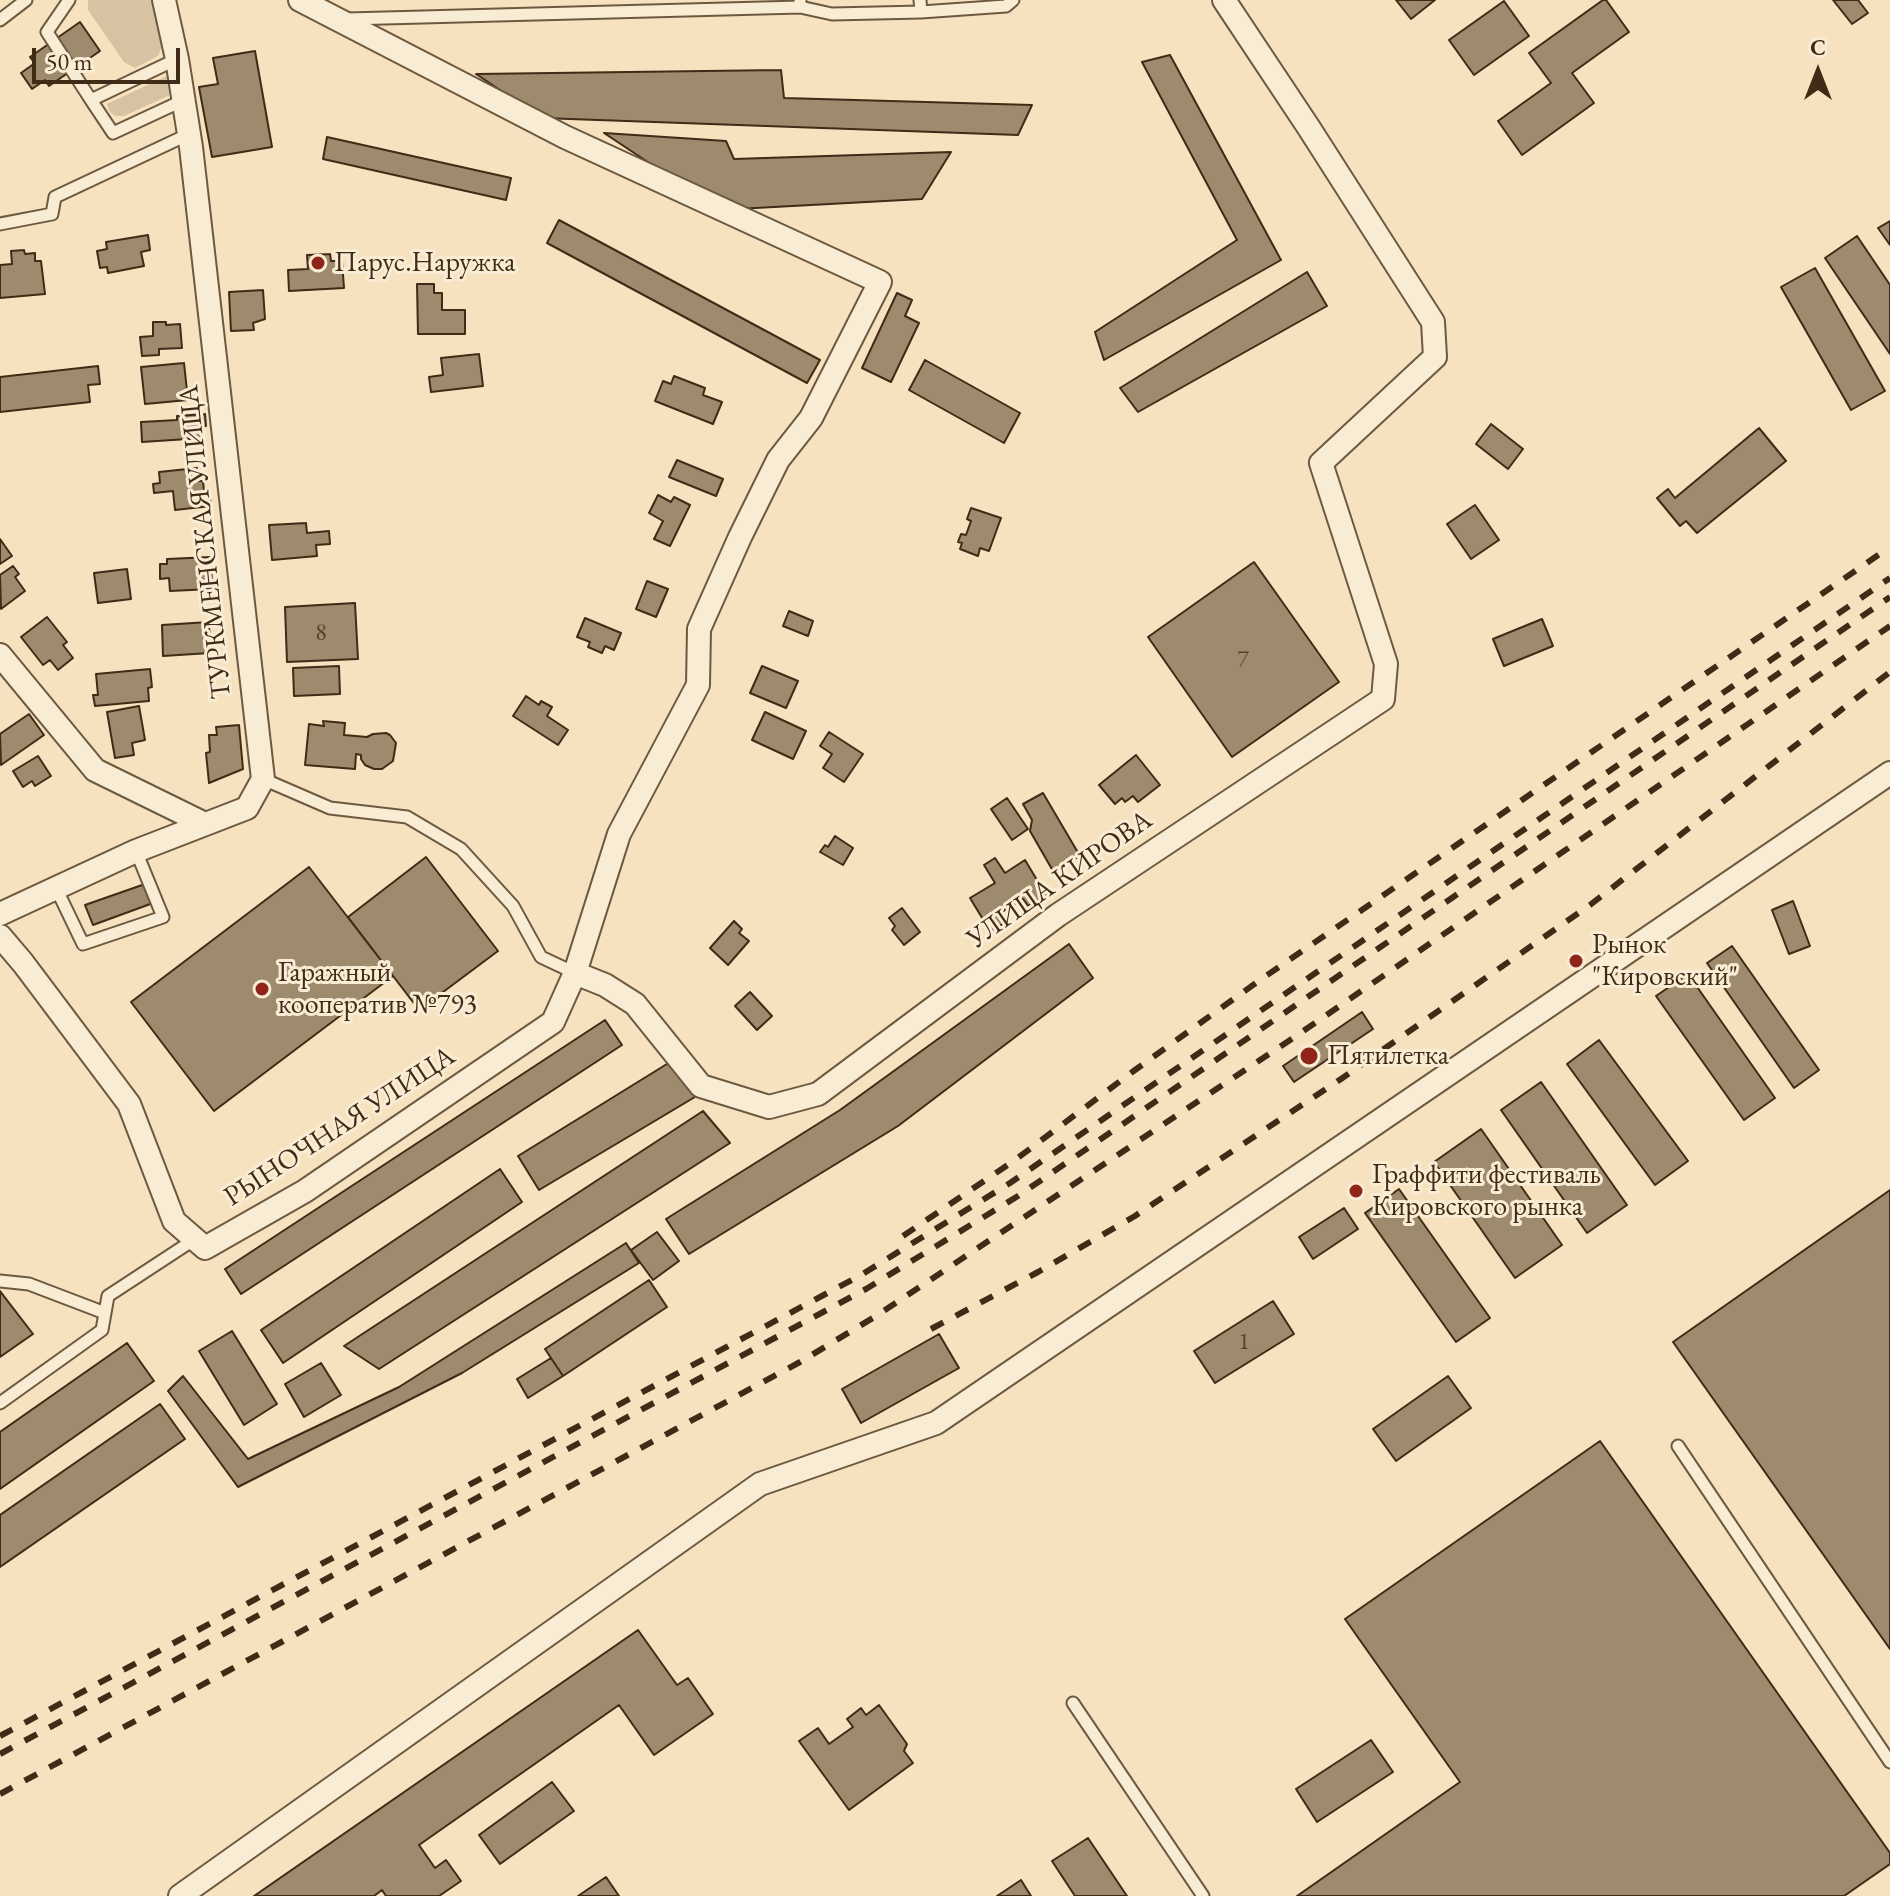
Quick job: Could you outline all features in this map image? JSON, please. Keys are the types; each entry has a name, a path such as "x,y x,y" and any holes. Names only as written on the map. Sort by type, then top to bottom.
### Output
{"street":[{"name":"ТУРКМЕНСКАЯ УЛИЦА","path":"164,0 189,134 263,779"},
{"path":"300,0 336,20"},
{"name":"УЛИЦА КИРОВА","path":"575,973 605,985 635,1004 701,1086 769,1107 818,1094 1058,915 1383,699 1386,664 1321,463 1435,357 1433,322 1224,0"},
{"name":"РЫНОЧНАЯ УЛИЦА","path":"200,1243 305,1191 553,1022 575,973 619,834 698,685 699,629 778,460 811,418 880,282 565,137 336,20"},
{"path":"0,655 95,770 205,824"},
{"path":"180,1896 760,1484 936,1423 1890,773"},
{"path":"0,914 136,851 247,808 263,779"},
{"path":"0,936 129,1104 174,1221 200,1243"}],"lane":[{"path":"0,20 26,0"},
{"path":"69,0 47,32 113,133 184,100"},
{"path":"537,0 537,14"},
{"path":"336,20 800,3 832,14 920,6 1006,6 1013,0"},
{"path":"91,100 177,59"},
{"path":"0,224 52,214 55,197 189,134"},
{"path":"263,779 330,808 407,817 461,849 513,906 541,957 575,973"},
{"path":"56,888 83,944 163,917 136,851"},
{"path":"0,1403 102,1330 108,1296 200,1243"},
{"path":"0,1281 29,1284 105,1313"},
{"path":"1678,1446 1890,1762"},
{"path":"1073,1703 1203,1896"}],"shaded area":[{"path":"88,0 160,0 163,44 158,56 135,68 124,62 88,10"},
{"path":"173,73 172,94 124,116 115,116 109,111 107,104"}],"building":[{"path":"1396,0 1435,0 1411,19"},
{"path":"1603,0 1629,32 1572,73 1594,103 1522,155 1498,121 1551,83 1529,53"},
{"path":"1833,0 1858,0 1868,13 1852,24"},
{"path":"1504,1 1529,36 1474,75 1449,40"},
{"path":"80,22 100,51 49,86 45,80 32,89 21,73 35,63 30,57"},
{"path":"255,51 272,147 212,157 199,87 218,84 213,58"},
{"path":"1170,55 1281,260 1104,360 1095,332 1237,240 1142,62"},
{"path":"781,70 784,98 1032,105 1018,135 542,118 476,74"},
{"path":"604,133 726,141 734,159 951,152 922,199 737,209 690,190"},
{"path":"327,137 511,178 506,200 323,159"},
{"path":"559,220 820,360 807,383 547,243"},
{"path":"1890,221 1890,245 1878,228"},
{"path":"148,235 150,250 141,252 144,266 108,273 107,267 100,268 97,251 107,249 106,242"},
{"path":"1857,236 1890,285 1890,354 1825,258"},
{"path":"24,250 25,254 35,253 35,261 41,261 45,294 0,298 0,265 12,264 11,251"},
{"path":"330,254 331,261 342,261 344,288 289,291 288,270 308,269 307,255"},
{"path":"1815,268 1885,391 1851,410 1781,287"},
{"path":"1307,272 1327,306 1138,412 1120,388"},
{"path":"417,284 434,284 434,293 442,293 442,310 465,310 465,334 418,334"},
{"path":"263,290 265,319 253,323 254,330 231,331 229,292"},
{"path":"897,293 912,300 905,316 919,323 891,382 862,368"},
{"path":"153,322 180,324 182,348 159,349 159,355 142,356 140,337 153,336"},
{"path":"479,354 483,386 431,392 429,377 443,375 441,358"},
{"path":"925,360 1020,413 1004,443 909,390"},
{"path":"184,363 188,400 145,404 141,367"},
{"path":"98,366 100,384 88,385 90,402 0,412 0,377"},
{"path":"674,376 705,388 703,395 722,402 713,424 655,401 663,381 671,384"},
{"path":"205,414 203,438 142,442 141,422 177,420 177,416"},
{"path":"1491,424 1523,449 1508,469 1476,444"},
{"path":"1759,428 1786,461 1697,533 1686,521 1680,526 1657,498 1668,489 1675,498"},
{"path":"677,460 723,479 716,496 669,477"},
{"path":"197,468 198,481 203,481 204,491 209,491 211,506 175,510 173,491 154,493 153,484 160,483 159,472"},
{"path":"658,495 671,502 674,497 690,505 670,546 654,539 663,521 649,513"},
{"path":"1475,505 1499,540 1471,559 1447,524"},
{"path":"971,508 1001,518 989,551 980,548 978,556 960,549 962,543 958,542 961,534 966,535"},
{"path":"306,523 307,533 329,531 330,544 316,545 317,556 272,560 269,525"},
{"path":"0,539 12,556 0,564"},
{"path":"211,557 212,589 170,591 169,578 160,579 160,564 167,564 167,559"},
{"path":"1254,562 1339,682 1232,757 1148,637"},
{"path":"13,566 19,574 15,577 25,591 1,609 0,575"},
{"path":"127,569 131,599 98,603 94,573"},
{"path":"647,581 668,589 656,617 636,609"},
{"path":"355,603 358,659 287,662 285,607"},
{"path":"789,611 813,621 808,636 783,626"},
{"path":"47,617 67,642 63,645 73,658 58,670 50,660 43,665 21,637"},
{"path":"585,618 621,633 614,650 605,646 602,653 588,647 590,642 577,637"},
{"path":"1542,619 1553,646 1504,666 1493,639"},
{"path":"209,622 210,653 163,656 162,625"},
{"path":"339,666 340,694 294,696 293,668"},
{"path":"762,666 798,681 786,708 750,693"},
{"path":"150,669 152,687 148,688 149,701 95,706 93,695 98,695 96,674"},
{"path":"526,696 539,705 541,701 552,707 547,716 568,730 558,745 513,716"},
{"path":"139,706 145,740 132,743 134,755 115,758 107,712"},
{"path":"765,712 806,731 793,759 752,740"},
{"path":"29,714 44,735 1,765 0,734"},
{"path":"323,721 345,723 344,735 390,735 396,743 393,761 382,769 374,769 365,765 361,755 356,754 355,769 305,765 309,724 324,726"},
{"path":"239,725 243,769 209,783 206,753 210,752 209,735 217,735 216,727"},
{"path":"829,732 863,754 844,782 823,768 832,754 820,746"},
{"path":"1136,755 1160,785 1138,802 1133,796 1125,802 1122,798 1115,804 1099,785"},
{"path":"38,756 51,776 35,786 32,781 23,787 13,771"},
{"path":"1043,793 1080,856 1053,871 1030,831 1032,820 1023,804"},
{"path":"1007,798 1028,829 1012,840 991,809"},
{"path":"835,836 853,848 843,865 820,852 825,845 828,847"},
{"path":"426,857 498,951 419,1010 348,917"},
{"path":"995,858 1005,873 1025,860 1046,895 1028,906 1023,899 997,915 1003,924 990,931 970,898 995,883 984,865"},
{"name":"Гаражный кооператив №793","path":"309,867 393,976 214,1111 131,1002"},
{"path":"145,884 153,903 93,925 85,905"},
{"path":"1793,901 1810,946 1789,954 1772,910"},
{"path":"902,908 920,932 904,945 892,930 895,926 889,918"},
{"path":"734,921 742,929 739,933 749,941 728,965 710,948"},
{"path":"1069,944 1093,978 898,1126 689,1254 666,1219 840,1110"},
{"path":"1732,946 1819,1070 1794,1088 1707,963"},
{"path":"1688,974 1775,1098 1744,1120 1656,996"},
{"path":"750,992 772,1016 757,1030 735,1006"},
{"path":"1362,1012 1373,1029 1294,1082 1283,1066"},
{"path":"605,1020 622,1045 241,1294 225,1269"},
{"path":"1599,1040 1688,1161 1655,1185 1567,1064"},
{"path":"675,1059 700,1094 539,1190 518,1156"},
{"path":"1541,1082 1627,1205 1587,1233 1501,1110"},
{"path":"703,1111 730,1143 379,1369 344,1346"},
{"path":"1481,1129 1562,1245 1515,1278 1434,1162"},
{"path":"500,1169 522,1202 283,1363 261,1330"},
{"path":"1399,1189 1490,1318 1456,1342 1365,1213"},
{"path":"1890,1190 1890,1649 1673,1342"},
{"path":"1344,1208 1358,1229 1313,1259 1299,1237"},
{"path":"657,1232 679,1261 653,1280 631,1250"},
{"path":"626,1243 639,1263 462,1373 238,1487 168,1391 183,1376 248,1459 399,1387"},
{"path":"649,1280 667,1307 563,1376 545,1349"},
{"path":"0,1291 33,1334 0,1357"},
{"path":"1273,1301 1294,1334 1215,1383 1194,1351"},
{"path":"232,1331 277,1404 244,1425 199,1351"},
{"path":"939,1334 959,1368 861,1423 842,1389"},
{"path":"127,1343 154,1381 0,1489 0,1432"},
{"path":"551,1358 563,1376 528,1398 517,1379"},
{"path":"321,1363 341,1395 304,1417 285,1384"},
{"path":"1448,1376 1471,1408 1396,1461 1373,1429"},
{"path":"160,1404 185,1439 0,1567 0,1515"},
{"path":"1600,1441 1890,1853 1890,1864 1844,1896 1297,1896 1460,1782 1345,1619"},
{"path":"638,1630 677,1685 688,1678 713,1714 654,1755 619,1705 419,1845 435,1868 446,1860 461,1881 439,1896 386,1896 382,1890 374,1896 254,1896"},
{"path":"879,1705 907,1744 904,1751 913,1763 849,1810 799,1741 818,1728 829,1744 853,1727 847,1719 861,1708 866,1715"},
{"path":"1371,1740 1393,1772 1317,1822 1296,1789"},
{"path":"552,1782 574,1811 500,1864 479,1835"},
{"path":"1088,1838 1127,1896 1075,1896 1052,1861"},
{"path":"606,1877 619,1896 578,1896"},
{"path":"1021,1880 1031,1896 997,1896"}],"railway":[{"path":"903,1236 1015,1160 1260,980 1890,547"},
{"path":"0,1736 861,1275 1010,1183 1890,578"},
{"path":"0,1754 866,1289 1018,1196 1890,597"},
{"path":"0,1794 800,1362 876,1316 1299,1034 1890,626"},
{"path":"931,1329 1135,1216 1341,1079 1590,905 1890,672"}],"place":[{"name":"Парус.Наружка","path":"318,263"},
{"name":"Рынок \"Кировский\"","path":"1576,961"},
{"name":"Гаражный кооператив №793","path":"262,989"},
{"name":"Пятилетка","path":"1309,1056"},
{"name":"Граффити фестиваль Кировского рынка","path":"1356,1191"}]}
